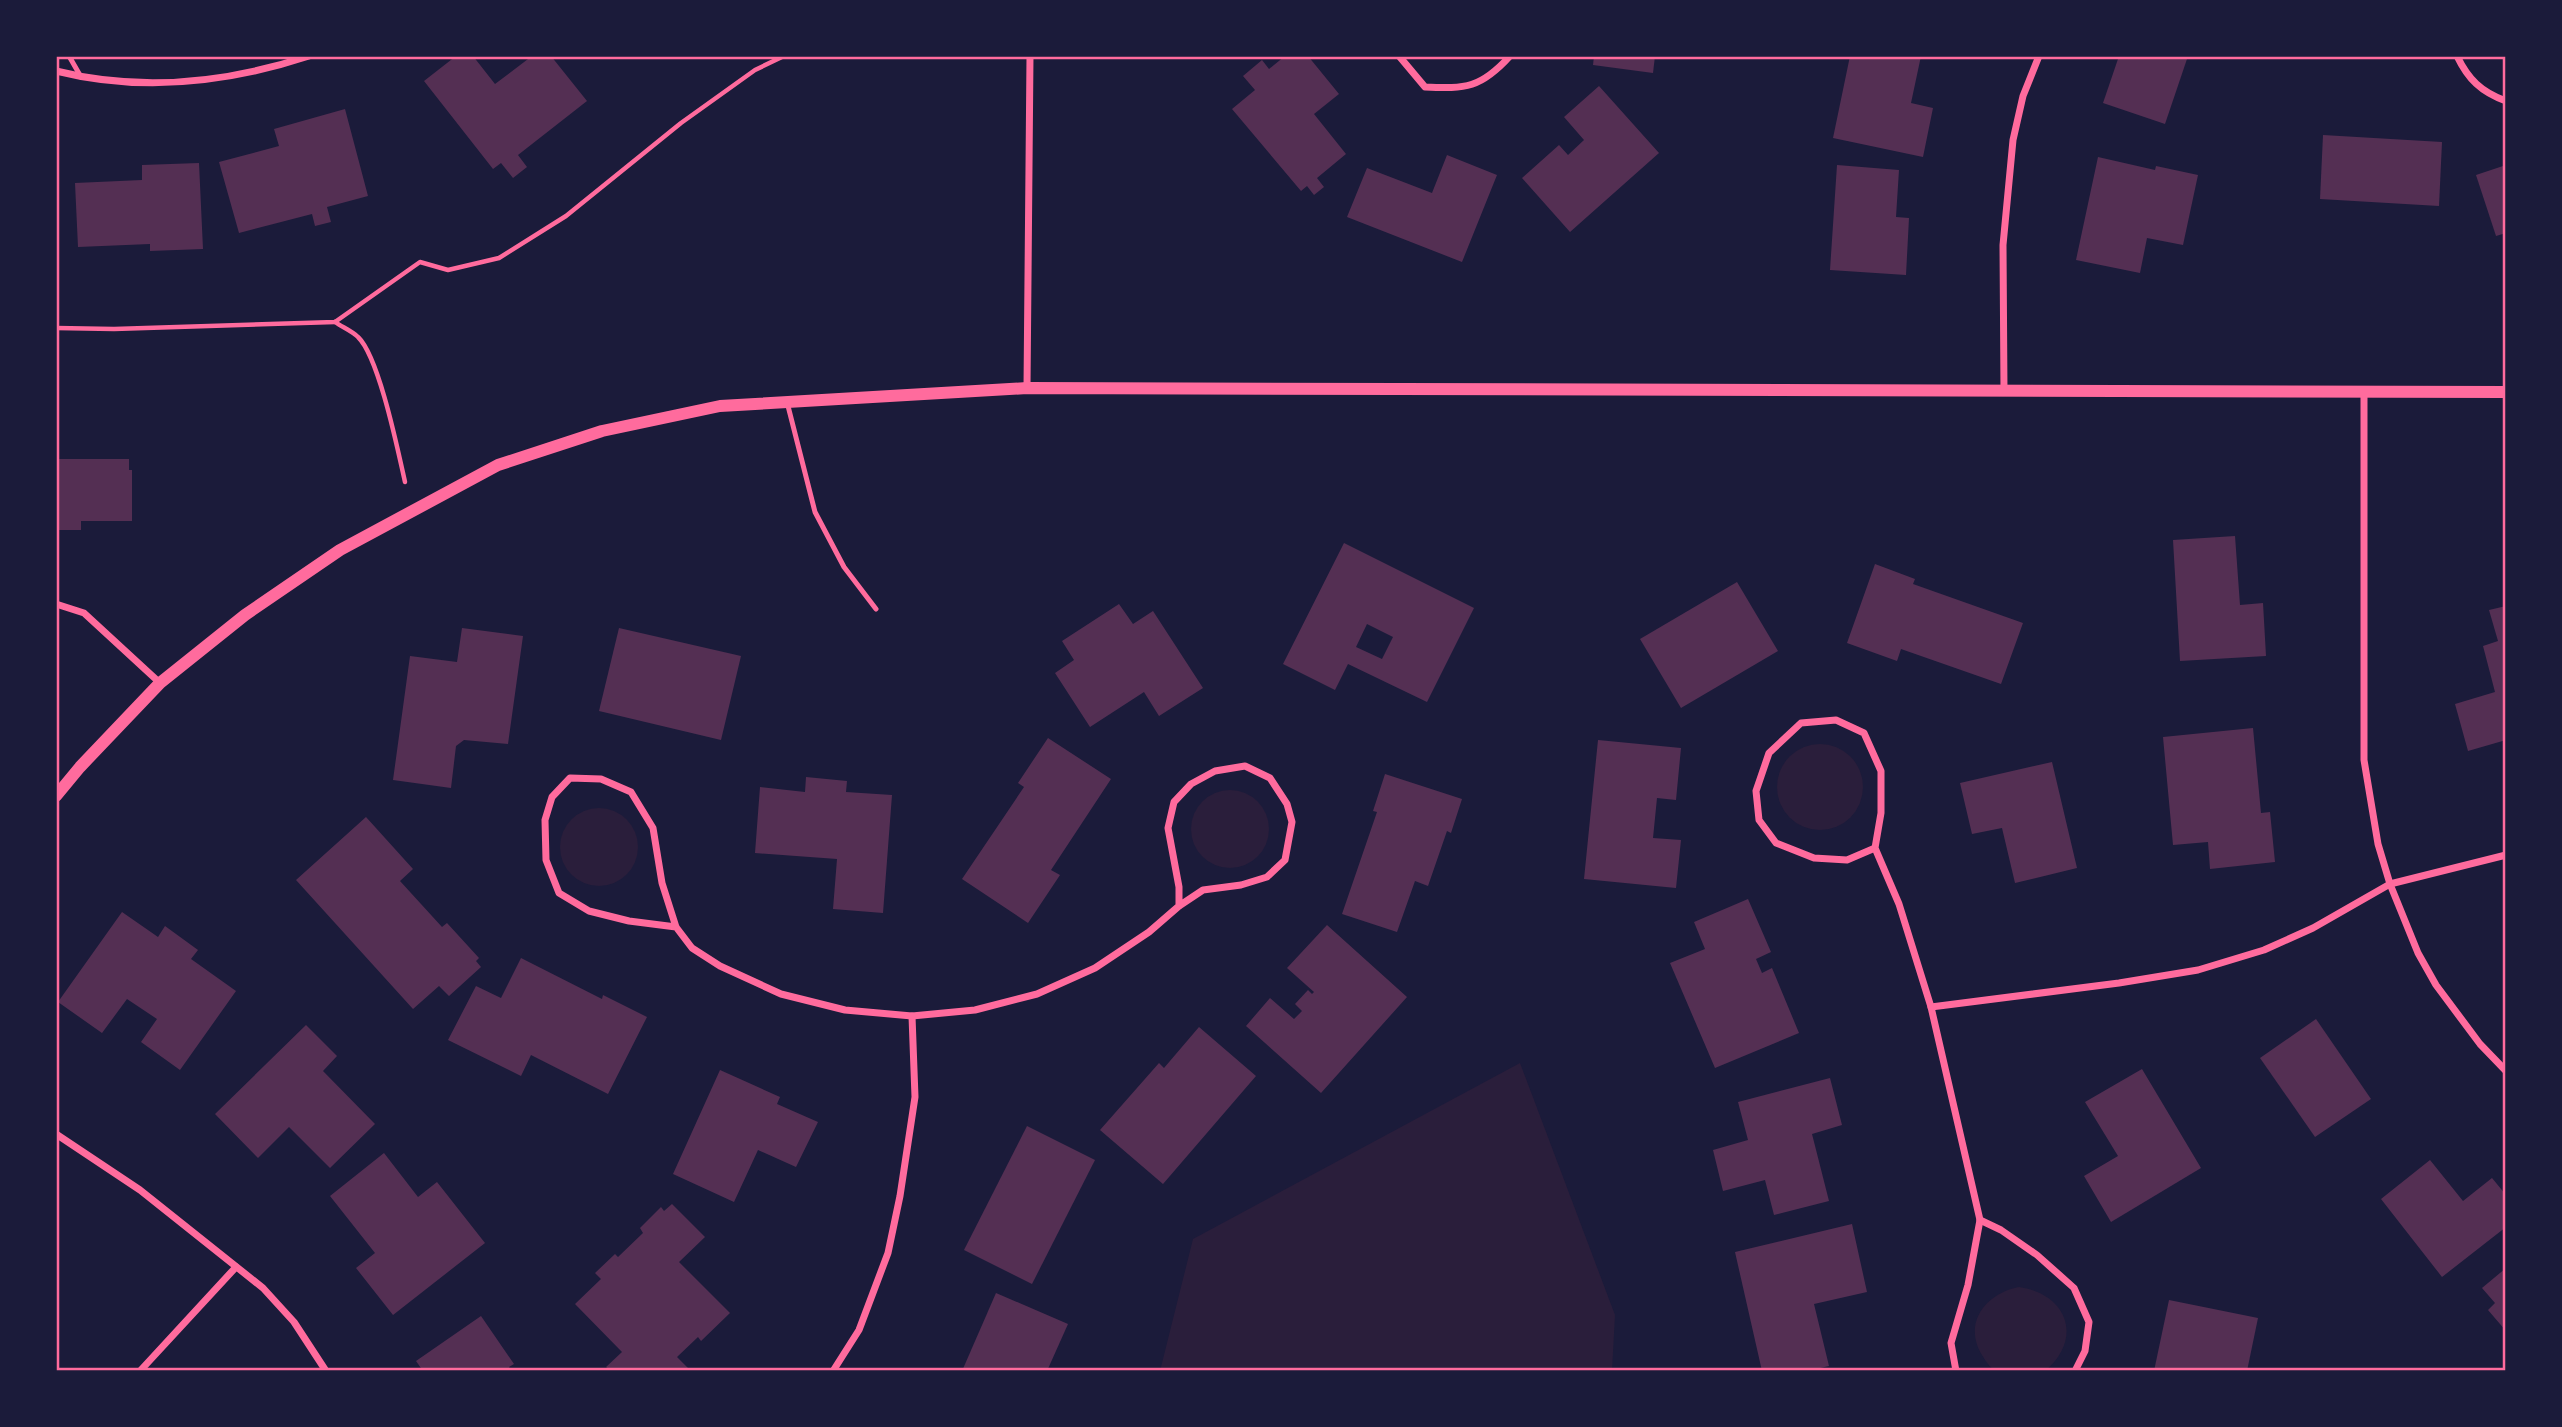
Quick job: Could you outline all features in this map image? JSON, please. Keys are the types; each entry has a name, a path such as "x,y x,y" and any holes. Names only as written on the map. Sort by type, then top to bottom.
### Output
{"street":[{"path":"56,71 81,77 157,83 233,77 309,56"},
{"path":"1027,387 1030,56"},
{"path":"1399,56 1424,87 1461,88 1494,74 1510,56"},
{"path":"2004,391 2003,245 2013,140 2023,96 2039,56"},
{"path":"2456,56 2470,80 2488,95 2506,101"},
{"path":"56,796 160,683 245,615 329,557 498,465 601,431 720,405 1027,387 2506,392"},
{"path":"2364,392 2364,760 2378,844 2390,884 2418,953 2436,985 2480,1044 2506,1071"},
{"path":"56,604 84,613 160,683"},
{"path":"1875,848 1847,860 1814,858 1776,843 1759,820 1756,791 1769,753 1801,723 1836,720 1864,733 1881,771 1881,813 1875,848 1899,904 1931,1007 1980,1220 1968,1286 1951,1343 1956,1371"},
{"path":"676,927 629,921 589,911 559,893 546,860 545,820 552,797 570,778 601,779 631,792 653,828 662,883 676,927 692,948 720,965 781,994 845,1010 912,1016 975,1010 1037,994 1095,968 1149,932 1179,906 1203,890 1241,885 1267,877 1285,860 1292,822 1287,804 1270,778 1245,766 1215,771 1191,784 1174,802 1168,828 1179,887 1179,906"},
{"path":"1931,1007 2119,983 2197,970 2264,950 2313,928 2390,884 2506,855"},
{"path":"833,1371 859,1330 888,1253 915,1097 912,1016"},
{"path":"56,1134 140,1190 263,1288 294,1322 326,1371"},
{"path":"1980,1220 2001,1230 2037,1255 2074,1288 2089,1322 2085,1351 2075,1371"},
{"path":"140,1371 236,1267"}],"lane":[{"path":"69,56 81,77"},
{"path":"787,402 815,512 844,567 876,609"}],"path":[{"path":"56,328 114,329 335,322 420,262 448,270 499,258 566,216 681,123 734,85 784,56"},
{"path":"335,322 359,338 374,365 391,421 411,511"}],"shaded area":[{"path":"1820,744 1844,751 1856,763 1863,787 1856,811 1844,823 1820,830 1796,823 1784,811 1777,787 1784,763 1796,751"},
{"path":"1230,790 1245,793 1257,802 1266,814 1269,829 1266,844 1257,856 1245,865 1230,868 1215,865 1203,856 1194,844 1191,829 1194,814 1203,802 1215,793"},
{"path":"599,808 614,811 626,820 635,832 638,847 635,862 626,874 614,883 599,886 584,883 572,874 563,862 560,847 563,832 572,820 584,811"},
{"path":"1520,1063 1615,1315 1612,1371 1160,1371 1193,1239"},
{"path":"2019,1287 2049,1298 2065,1319 2067,1332 2064,1345 2045,1371 1996,1371 1986,1361 1977,1343 1976,1321 1981,1311 1997,1296"}],"building":[{"path":"456,56 473,56 495,84 532,56 551,56 587,101 518,155 527,167 513,178 501,163 493,169 424,81"},
{"path":"1285,56 1308,56 1339,94 1314,114 1346,154 1317,178 1324,187 1314,195 1307,186 1301,191 1232,109 1255,90 1243,76 1262,60 1269,69"},
{"path":"1594,56 1655,56 1653,73 1593,65"},
{"path":"1850,56 1921,56 1911,103 1933,108 1923,157 1833,138"},
{"path":"2119,56 2188,56 2165,124 2103,103"},
{"path":"1599,86 1659,153 1570,232 1522,178 1559,145 1568,155 1584,140 1564,117"},
{"path":"345,109 368,196 327,207 331,222 315,226 312,214 239,233 219,162 279,146 274,129"},
{"path":"2323,135 2442,142 2439,206 2320,199"},
{"path":"1447,155 1497,175 1462,262 1347,217 1367,168 1432,193"},
{"path":"2098,157 2155,170 2156,166 2198,175 2183,245 2147,238 2140,273 2076,260"},
{"path":"199,163 203,249 150,251 150,244 78,247 75,183 142,180 142,165"},
{"path":"1837,165 1899,170 1896,217 1909,218 1906,275 1830,270"},
{"path":"2506,165 2506,233 2496,236 2476,175"},
{"path":"56,459 129,459 129,470 132,470 132,521 81,521 81,530 56,530"},
{"path":"2235,536 2240,605 2263,603 2266,656 2180,661 2173,540"},
{"path":"1344,543 1474,608 1427,702 1348,664 1335,690 1283,664","holes":["1367,624 1393,637 1382,659 1356,647"]},
{"path":"1875,564 1915,579 1913,584 2023,623 2001,684 1901,649 1897,661 1847,643"},
{"path":"1737,582 1778,651 1681,708 1640,639"},
{"path":"1119,604 1133,624 1153,611 1203,688 1159,716 1144,692 1090,727 1055,673 1074,660 1062,641"},
{"path":"2506,606 2506,740 2468,751 2455,704 2495,692 2483,646 2498,641 2489,610"},
{"path":"462,628 523,636 508,744 464,740 456,746 451,788 393,780 410,656 457,662"},
{"path":"619,628 741,656 721,740 599,711"},
{"path":"2253,728 2261,813 2270,812 2275,862 2210,869 2208,842 2173,845 2163,737"},
{"path":"1048,738 1111,779 1051,870 1060,875 1028,923 962,879 1024,787 1018,783"},
{"path":"1598,740 1681,748 1676,800 1657,798 1653,838 1681,840 1676,888 1584,879"},
{"path":"2052,762 2077,868 2015,883 2002,828 1972,834 1960,783"},
{"path":"1385,774 1462,799 1451,833 1447,831 1428,886 1415,881 1397,932 1342,914 1377,812 1373,811"},
{"path":"806,777 847,781 846,792 892,795 883,913 833,909 837,859 755,853 760,787 805,792"},
{"path":"366,817 413,869 400,881 442,927 447,923 479,958 476,961 481,967 449,996 439,986 413,1009 296,880"},
{"path":"1748,899 1771,952 1756,959 1762,973 1772,968 1799,1033 1715,1068 1670,963 1705,949 1694,922"},
{"path":"122,912 158,937 165,926 198,950 191,959 236,991 180,1070 141,1042 157,1019 127,999 102,1033 58,1002"},
{"path":"1327,925 1407,997 1321,1093 1246,1026 1270,998 1294,1019 1302,1011 1295,1004 1308,990 1312,994 1314,992 1287,968"},
{"path":"521,958 602,999 603,995 647,1017 608,1094 531,1055 521,1076 448,1040 476,986 501,998"},
{"path":"2316,1019 2371,1099 2315,1137 2260,1058"},
{"path":"306,1025 337,1056 323,1071 375,1124 330,1168 289,1127 258,1158 215,1114"},
{"path":"1199,1027 1256,1076 1163,1184 1100,1130 1159,1063 1164,1068"},
{"path":"2142,1069 2201,1168 2111,1222 2084,1176 2118,1156 2085,1102"},
{"path":"720,1070 780,1097 777,1104 818,1122 796,1167 758,1150 734,1202 673,1174"},
{"path":"1830,1078 1842,1125 1812,1134 1829,1201 1774,1215 1765,1180 1723,1191 1713,1150 1748,1140 1738,1102"},
{"path":"1027,1126 1095,1160 1032,1284 964,1250"},
{"path":"384,1153 418,1197 437,1182 485,1243 393,1315 356,1268 375,1253 330,1196"},
{"path":"2430,1160 2463,1201 2492,1178 2506,1195 2506,1227 2442,1277 2381,1199"},
{"path":"672,1204 705,1237 679,1262 730,1313 701,1341 698,1337 677,1357 691,1371 611,1371 606,1367 622,1352 575,1304 601,1279 595,1273 615,1254 618,1257 643,1233 640,1228 661,1207 664,1211"},
{"path":"1852,1224 1867,1292 1814,1304 1829,1366 1807,1371 1762,1371 1735,1252"},
{"path":"2506,1268 2506,1331 2488,1310 2495,1303 2482,1288"},
{"path":"996,1293 1068,1324 1047,1371 962,1371"},
{"path":"2169,1300 2258,1318 2247,1371 2154,1371"},
{"path":"481,1316 514,1364 509,1367 512,1371 423,1371 416,1361"}]}
